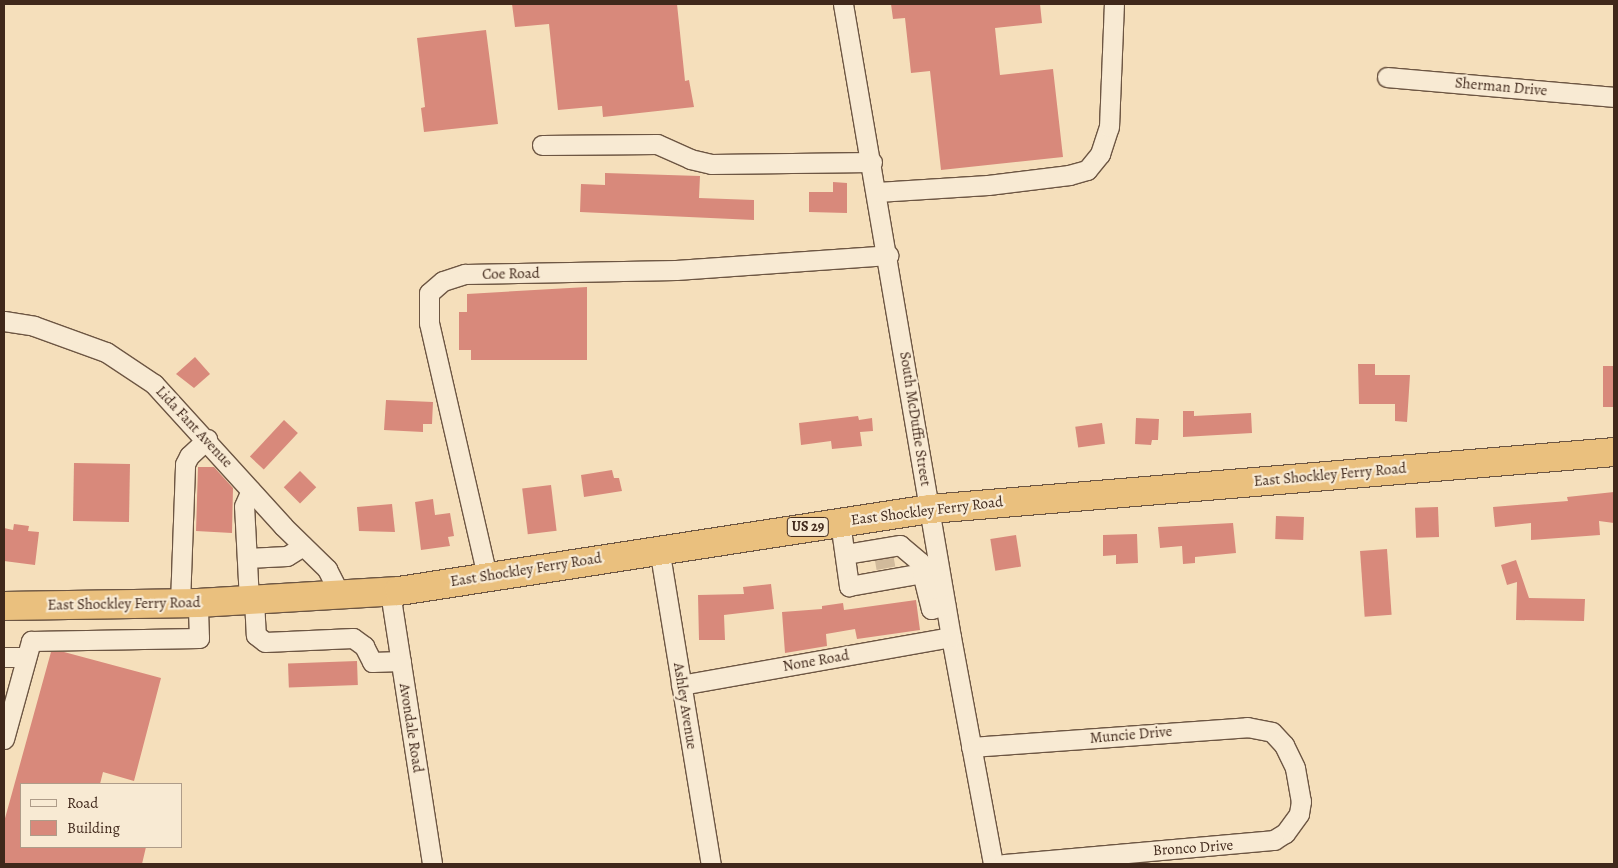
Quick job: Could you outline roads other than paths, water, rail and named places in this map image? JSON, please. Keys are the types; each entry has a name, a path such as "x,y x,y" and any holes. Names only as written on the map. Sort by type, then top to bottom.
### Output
{"highway":[{"name":"East Shockley Ferry Road","path":"4,606 189,603 390,592 659,548 930,509 1614,452"}],"street":[{"name":"South McDuffie Street","path":"844,4 930,509 931,572 945,605 993,864"},
{"path":"877,192 988,185 1069,175 1087,170 1100,154 1110,127 1114,4"},
{"name":"Sherman Drive","path":"1388,77 1614,97"},
{"path":"542,145 657,144 690,159 711,164 872,162"},
{"name":"Coe Road","path":"487,576 429,323 430,292 444,280 465,274 676,270 888,255"},
{"name":"Lida Fant Avenue","path":"4,321 66,337 131,366 154,384 303,546 327,569 340,595"},
{"path":"4,739 31,641 199,638 189,603 185,464 189,456 207,440"},
{"path":"251,490 244,506 246,558 256,634 265,642 353,638 364,646 372,662 401,661"},
{"path":"840,522 849,586 884,562 900,545 911,552 931,572"},
{"path":"246,558 288,556 303,546"},
{"name":"Ashley Avenue","path":"659,548 711,864"},
{"path":"845,554 931,572"},
{"name":"Avondale Road","path":"390,592 432,864"},
{"name":"None Road","path":"682,685 951,637"},
{"path":"4,657 26,658"},
{"name":"Muncie Drive","path":"972,747 1247,727 1272,732 1284,745"},
{"name":"Bronco Drive","path":"1003,864 1274,840 1285,833 1299,814 1300,801 1295,768 1284,745"}],"tunnel":[{"path":"883,551 886,568"}]}
